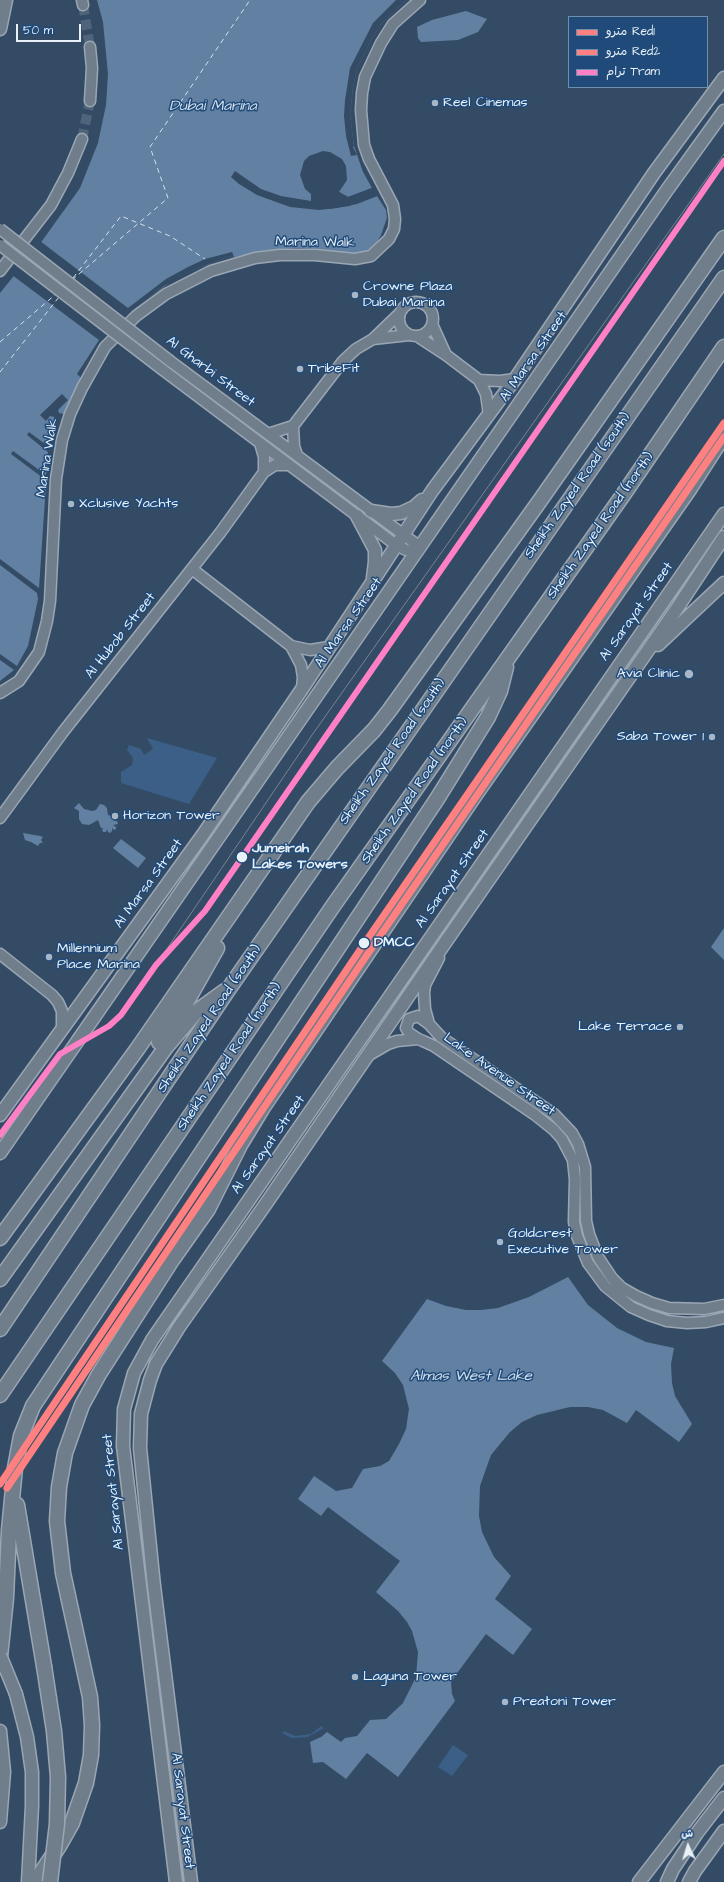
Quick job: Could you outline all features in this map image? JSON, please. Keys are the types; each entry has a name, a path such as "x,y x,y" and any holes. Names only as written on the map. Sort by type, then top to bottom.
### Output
{"highway":[{"path":"0,1238 42,1182 308,802 390,711 724,238"},
{"name":"Sheikh Zayed Road (south)","path":"0,1328 230,987 724,278"},
{"name":"Sheikh Zayed Road (north)","path":"0,1396 333,906 623,495 724,347"},
{"path":"35,1882 59,1846 72,1823 86,1783 91,1754 92,1726 90,1697 63,1573 57,1521 59,1487 64,1459 70,1437 82,1405 99,1374 172,1260 208,1210 240,1145 263,1107 478,792 690,488 724,435"},
{"path":"0,1656 6,1598 10,1515 15,1468 21,1436 41,1392 437,799 492,711 500,691 506,662"},
{"path":"107,1128 136,1074 194,989 224,937 233,911"},
{"path":"0,1279 157,1059 186,1023 207,1002 230,987"},
{"path":"14,1484 20,1529 54,1731 58,1777 56,1832 50,1882"}],"main road":[{"path":"0,29 6,0"},
{"name":"Al Marsa Street","path":"403,535 432,491 515,379 654,173 724,78"},
{"name":"Al Marsa Street","path":"0,1153 667,190 724,111"},
{"path":"372,511 391,514 401,513 414,506 432,491"},
{"name":"Al Sarayat Street","path":"176,1882 125,1473 122,1427 126,1396 134,1373 152,1340 724,514"},
{"path":"357,516 375,550 372,582"},
{"path":"396,545 403,535"},
{"name":"Al Sarayat Street","path":"191,1882 153,1578 140,1448 139,1431 144,1397 156,1364 179,1326 270,1199 440,950 676,610 724,537"},
{"name":"Al Marsa Street","path":"2,1110 202,836 302,689 396,545"},
{"name":"Al Sarayat Street","path":"640,662 724,583"},
{"path":"457,899 471,907"},
{"path":"185,1292 197,1301"},
{"path":"0,1656 16,1694 25,1726 30,1754 32,1800 28,1882"},
{"path":"0,1731 4,1772 0,1822"},
{"path":"639,1882 724,1772"},
{"path":"667,1882 673,1869 697,1832 724,1798"},
{"path":"689,1882 698,1866 724,1831"}],"street":[{"name":"Marina Walk","path":"0,693 19,681 39,652 48,621 56,479 62,440 70,414 82,388 105,347 136,316 166,294 211,270 255,258 280,255 315,255 355,259 371,256 389,240 394,229 395,218 393,205 369,159 364,145 361,110 362,93 365,77 380,43 393,24 420,0"},
{"path":"90,47 92,79 90,101"},
{"path":"3,268 60,189 82,139"},
{"name":"Al Gharbi Street","path":"0,229 170,361 372,511 419,549"},
{"name":"Al Gharbi Street","path":"0,245 288,465 396,545 406,550 419,549"},
{"path":"268,434 293,426 343,361 360,347 373,339 400,314 402,309 409,304 421,303 430,309 433,319 432,324 426,333 373,339"},
{"path":"400,314 400,326 446,355 479,380 486,394 489,415"},
{"path":"432,324 446,355"},
{"path":"479,380 500,381 515,379"},
{"path":"293,426 293,441 297,455"},
{"path":"260,443 264,457 264,472"},
{"path":"264,472 275,465 288,465"},
{"name":"Al Hubob Street","path":"0,818 63,732 220,533 264,472"},
{"path":"192,569 291,646 301,665 303,677 302,689"},
{"path":"291,646 310,650 329,647"},
{"name":"Lake Avenue Street","path":"429,1024 425,1009 424,993 429,978 438,961 440,950"},
{"path":"0,954 52,995 58,1002 62,1011 62,1029"},
{"name":"Lake Avenue Street","path":"724,1305 704,1309 669,1308 652,1303 622,1288 604,1268 593,1246 586,1221 585,1167 578,1144 572,1133 554,1114 441,1037 429,1024 418,1016 409,1019 406,1028 409,1033 434,1046 528,1110 549,1126 562,1139 573,1160 575,1169 574,1222 577,1236 588,1262 605,1286 631,1307 667,1321 687,1323 706,1322 724,1318"},
{"path":"366,1058 388,1044 398,1041 418,1039"}],"shaded area":[{"path":"147,738 217,758 189,804 121,783 121,772 132,765 133,758 127,750 129,745 141,749 144,755 153,749"},
{"path":"321,1726 324,1728 308,1737 292,1738 282,1733 284,1731 295,1736 311,1734"},
{"path":"453,1745 468,1755 452,1776 438,1767"}],"water":[{"name":"Dubai Marina","path":"97,0 406,0 381,24 372,38 357,69 353,87 350,115 354,146 363,172 372,188 348,197 339,192 347,180 346,166 342,159 330,152 323,151 309,156 304,161 300,175 305,189 311,194 311,209 328,209 349,206 377,196 386,210 387,218 376,244 366,252 352,254 319,249 296,248 262,251 231,258 230,256 193,270 173,280 126,317 89,365 81,378 64,414 53,466 34,650 0,688 0,293 42,241 80,188 98,143 106,105 108,74 103,22"},
{"path":"466,11 487,19 478,32 458,40 421,42 418,38 417,27 432,20"},
{"path":"79,803 84,809 92,811 96,810 100,804 104,805 107,808 108,815 112,816 112,818 114,815 116,817 114,821 117,821 118,824 113,825 116,829 114,830 112,828 110,833 107,829 106,832 103,832 102,829 104,828 101,828 98,820 89,825 82,824 79,819 79,811 74,808"},
{"path":"23,833 43,837 41,840 43,843 40,843 38,846 25,840"},
{"path":"121,839 146,858 138,868 113,848"},
{"path":"724,928 724,960 711,947"},
{"name":"Almas West Lake","path":"568,1277 588,1305 617,1328 646,1342 674,1348 671,1364 672,1383 675,1396 692,1424 679,1442 636,1410 627,1423 603,1410 588,1407 570,1407 537,1415 522,1422 510,1432 491,1455 480,1486 479,1516 482,1532 494,1557 511,1576 495,1599 532,1629 513,1655 486,1634 451,1683 452,1694 455,1701 398,1777 367,1753 346,1779 323,1762 313,1763 310,1742 321,1737 327,1732 341,1742 345,1738 357,1736 370,1720 386,1719 403,1703 416,1677 418,1652 412,1631 407,1622 398,1611 376,1592 400,1561 328,1507 321,1516 298,1499 314,1476 336,1491 352,1488 363,1469 380,1466 389,1461 406,1429 409,1409 403,1385 395,1373 382,1361 427,1299 446,1306 466,1310 498,1308 529,1297"}],"pier":[{"path":"396,0 406,0 381,24 372,38 357,69 353,87 350,115 353,147 357,155 351,156 346,136 344,116 350,68 373,23"},
{"path":"235,171 261,189 281,196 311,201 311,194 313,195 313,207 349,204 376,194 377,196 357,204 337,208 319,210 290,207 257,195 239,184 231,177"},
{"path":"372,188 373,190 348,199 337,194 339,192 348,197"},
{"path":"40,241 128,308 166,279 188,267 205,259 232,252 234,257 231,258 230,256 193,270 164,286 132,311 134,313 89,365 81,378 77,374 99,340 12,275"},
{"path":"62,394 68,400 58,410 59,413 64,414 53,466 44,614 34,650 22,673 0,688 0,681 14,670 0,660 0,654 17,666 28,646 38,599 37,593 0,565 0,559 39,588 46,484 43,478 11,454 13,451 46,475 48,452 27,435 29,432 49,447 56,420 54,417 50,416 46,421 40,415"}],"ferry route":[{"path":"72,280 168,198 150,147 250,0"},
{"path":"73,278 121,216 170,236 205,259"},
{"path":"0,342 56,294"},
{"path":"0,372 59,297"}],"tunnel":[{"path":"83,5 90,47"},
{"path":"82,139 90,101"}],"tram line":[{"path":"156,965 312,735 724,154"},
{"name":"Tram","path":"0,1135 60,1054 109,1026 121,1015 156,965 205,911 724,161"}],"metro line":[{"name":"Red1","path":"0,1484 364,944 724,423"},
{"name":"Red2","path":"7,1488 371,949 724,437"}],"place":[{"name":"Reel Cinemas","path":"435,103"},
{"name":"Crowne Plaza Dubai Marina","path":"355,295"},
{"name":"TribeFit","path":"300,369"},
{"name":"Xclusive Yachts","path":"71,504"},
{"name":"Avia Clinic","path":"689,674"},
{"name":"Saba Tower 1","path":"712,737"},
{"name":"Horizon Tower","path":"115,816"},
{"name":"Jumeirah Lakes Towers","path":"242,857"},
{"name":"DMCC","path":"364,943"},
{"name":"Millennium Place Marina","path":"49,957"},
{"name":"Lake Terrace","path":"680,1027"},
{"name":"Goldcrest Executive Tower","path":"500,1242"},
{"name":"Laguna Tower","path":"355,1677"},
{"name":"Preatoni Tower","path":"505,1702"}]}
